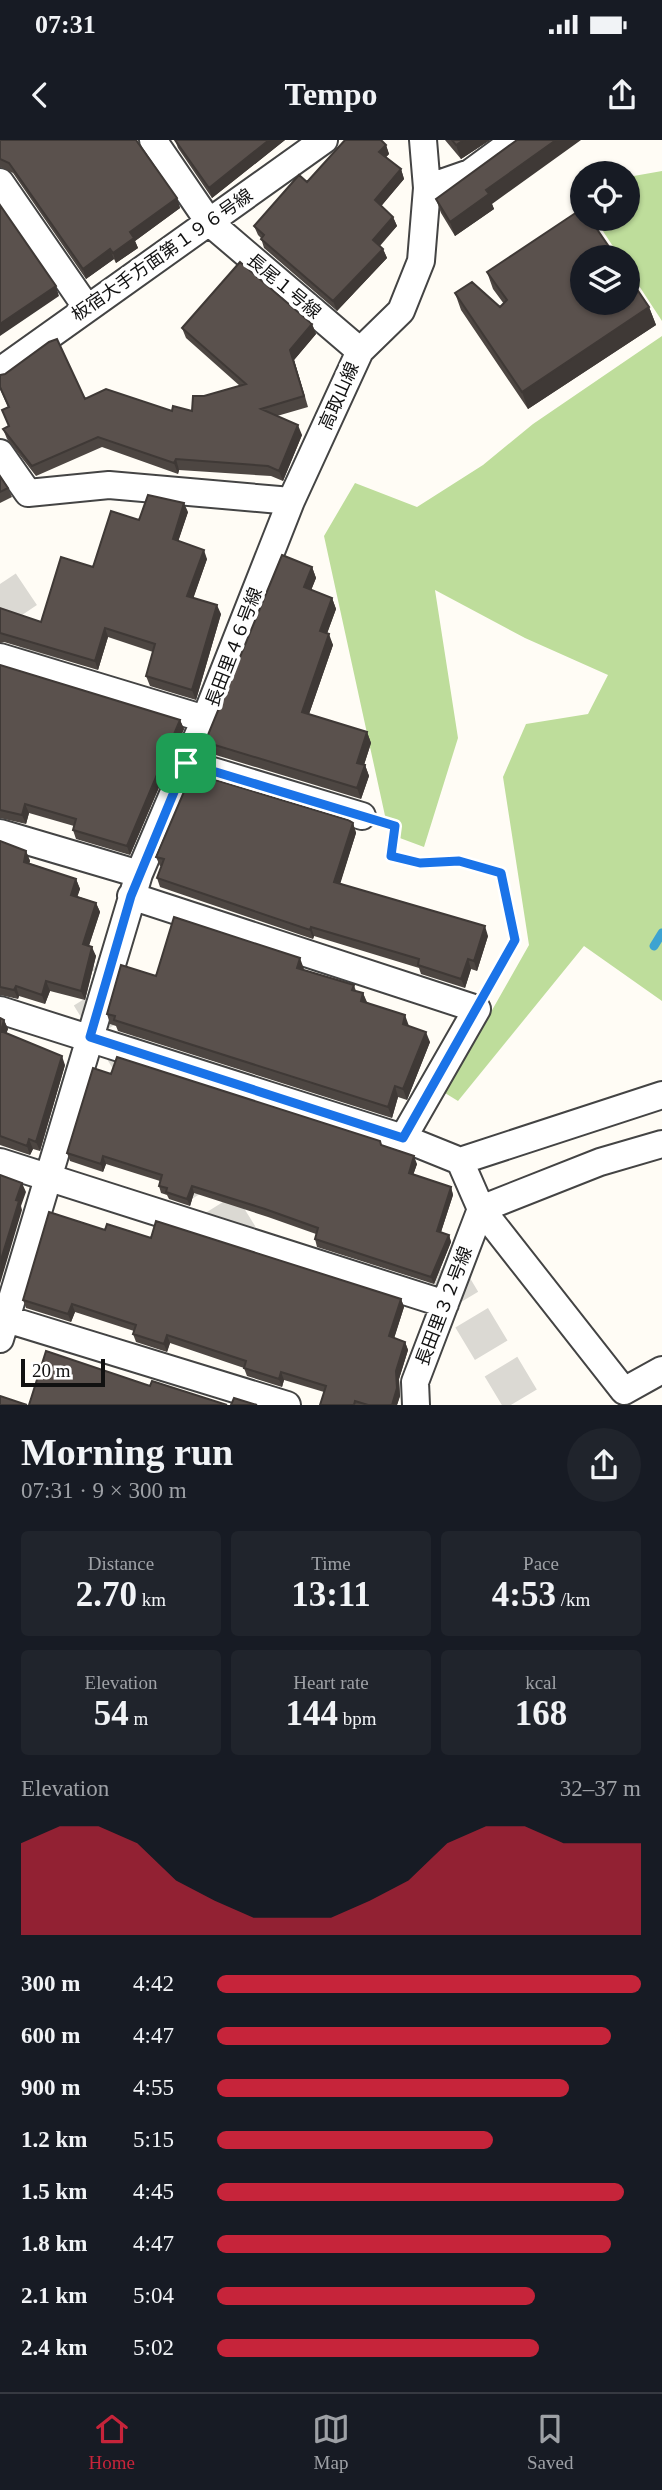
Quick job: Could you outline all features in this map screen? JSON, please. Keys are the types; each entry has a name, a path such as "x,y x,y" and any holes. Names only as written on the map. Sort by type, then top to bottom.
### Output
{"street":[{"name":"長尾１号線","path":"153,140 209,222 360,351"},
{"name":"高取山線","path":"291,501 360,351 401,311 421,261 427,188 424,140"},
{"path":"427,188 470,173 515,140"},
{"name":"板宿大手方面第１９６号線","path":"0,371 322,141"},
{"path":"0,183 88,308"},
{"path":"0,453 28,493 109,485 291,501"},
{"name":"長田里４６号線","path":"2,1325 135,885 205,719 291,501"},
{"path":"0,657 205,719"},
{"path":"186,763 362,816"},
{"path":"0,833 477,1009 403,1138"},
{"path":"0,1010 403,1138 460,1161 662,1095"},
{"path":"481,1209 600,1162 662,1144"},
{"path":"460,1161 481,1209 624,1391 662,1370"},
{"path":"0,1162 445,1304"},
{"name":"長田里３２号線","path":"416,1405 415,1382 481,1209"},
{"path":"2,1325 287,1405"}],"path":[{"path":"362,816 395,826 391,856 420,863 459,861 501,873 515,940 477,1009"}],"green space":[{"path":"662,171 662,321 640,287 640,245 612,245 603,231 640,231 640,175"},
{"path":"662,336 662,1001 584,946 458,1101 445,1093 529,945 503,777 526,724 588,714 608,675 525,638 435,590 458,738 424,847 389,834 324,536 355,483 417,507 483,465 533,424"}],"building":[{"path":"0,140 136,140 177,198 130,232 134,238 113,253 110,249 83,269 9,163 0,159"},
{"path":"175,140 269,140 209,188"},
{"path":"345,140 381,140 386,145 379,152 401,169 375,200 393,217 373,240 383,249 333,301 261,239 264,235 254,226 299,175 307,182"},
{"path":"517,140 556,140 486,190 489,194 450,222 436,199"},
{"path":"0,205 56,286 0,324"},
{"path":"570,217 570,231 598,231 608,245 570,245 570,315 637,315 522,392 455,293 472,282 500,307 507,300 487,272"},
{"path":"240,262 312,324 290,350 304,396 261,409 298,425 279,471 268,466 176,459 174,463 98,437 32,466 3,429 9,426 2,410 9,407 0,387 0,375 49,342 57,339 85,399 106,389 172,411 173,406 192,411 193,396 204,396 246,384 182,328"},
{"path":"640,294 649,307 640,313"},
{"path":"0,476 8,488 0,492"},
{"path":"148,495 184,503 173,539 204,550 187,596 217,605 192,690 146,676 155,644 105,628 95,661 0,633 0,608 41,622 61,557 93,567 111,511 139,520"},
{"path":"282,555 312,567 304,587 332,598 320,631 329,634 302,712 367,732 357,763 365,765 357,788 205,742"},
{"path":"0,665 180,720 127,846 73,830 76,819 25,804 22,815 0,810"},
{"path":"192,773 353,823 334,882 485,926 474,961 468,959 461,979 418,965 419,959 311,927 310,930 157,878 164,859 156,857"},
{"path":"0,841 26,851 24,862 76,879 71,895 96,903 83,944 92,947 81,991 46,981 42,995 16,986 14,990 0,987"},
{"path":"174,917 300,958 297,968 354,985 352,990 363,993 361,1001 405,1015 403,1024 426,1032 403,1089 395,1086 388,1107 114,1020 115,1016 107,1014 121,965 156,976"},
{"path":"0,1018 4,1020 1,1031 62,1056 36,1142 29,1139 27,1146 0,1136"},
{"path":"117,1057 380,1141 381,1145 414,1156 409,1173 451,1187 437,1231 449,1235 431,1277 315,1239 318,1228 265,1209 192,1186 187,1199 166,1192 167,1188 159,1186 162,1175 103,1156 101,1164 67,1153 93,1068 111,1074"},
{"path":"0,1175 22,1183 0,1263"},
{"path":"49,1212 105,1230 107,1224 151,1238 156,1221 401,1299 389,1336 405,1342 396,1371 397,1388 392,1405 368,1405 355,1401 354,1405 320,1405 326,1386 281,1372 279,1379 244,1368 246,1361 167,1335 164,1344 133,1334 136,1325 72,1304 68,1314 23,1300"},
{"path":"46,1351 150,1386 152,1381 227,1405 29,1405"},
{"path":"0,1396 27,1405 0,1405"},
{"path":"234,1398 257,1405 231,1405"}],"waterway":[{"path":"654,946 662,933"}],"tunnel":[{"path":"0,584 79,702"},
{"path":"60,947 141,1078"},
{"path":"189,1156 257,1265"},
{"path":"413,1220 524,1405"}],"route":[{"path":"186,763 395,826 391,856 420,863 459,861 501,873 515,940 403,1138 90,1037 131,896 186,763"}]}
